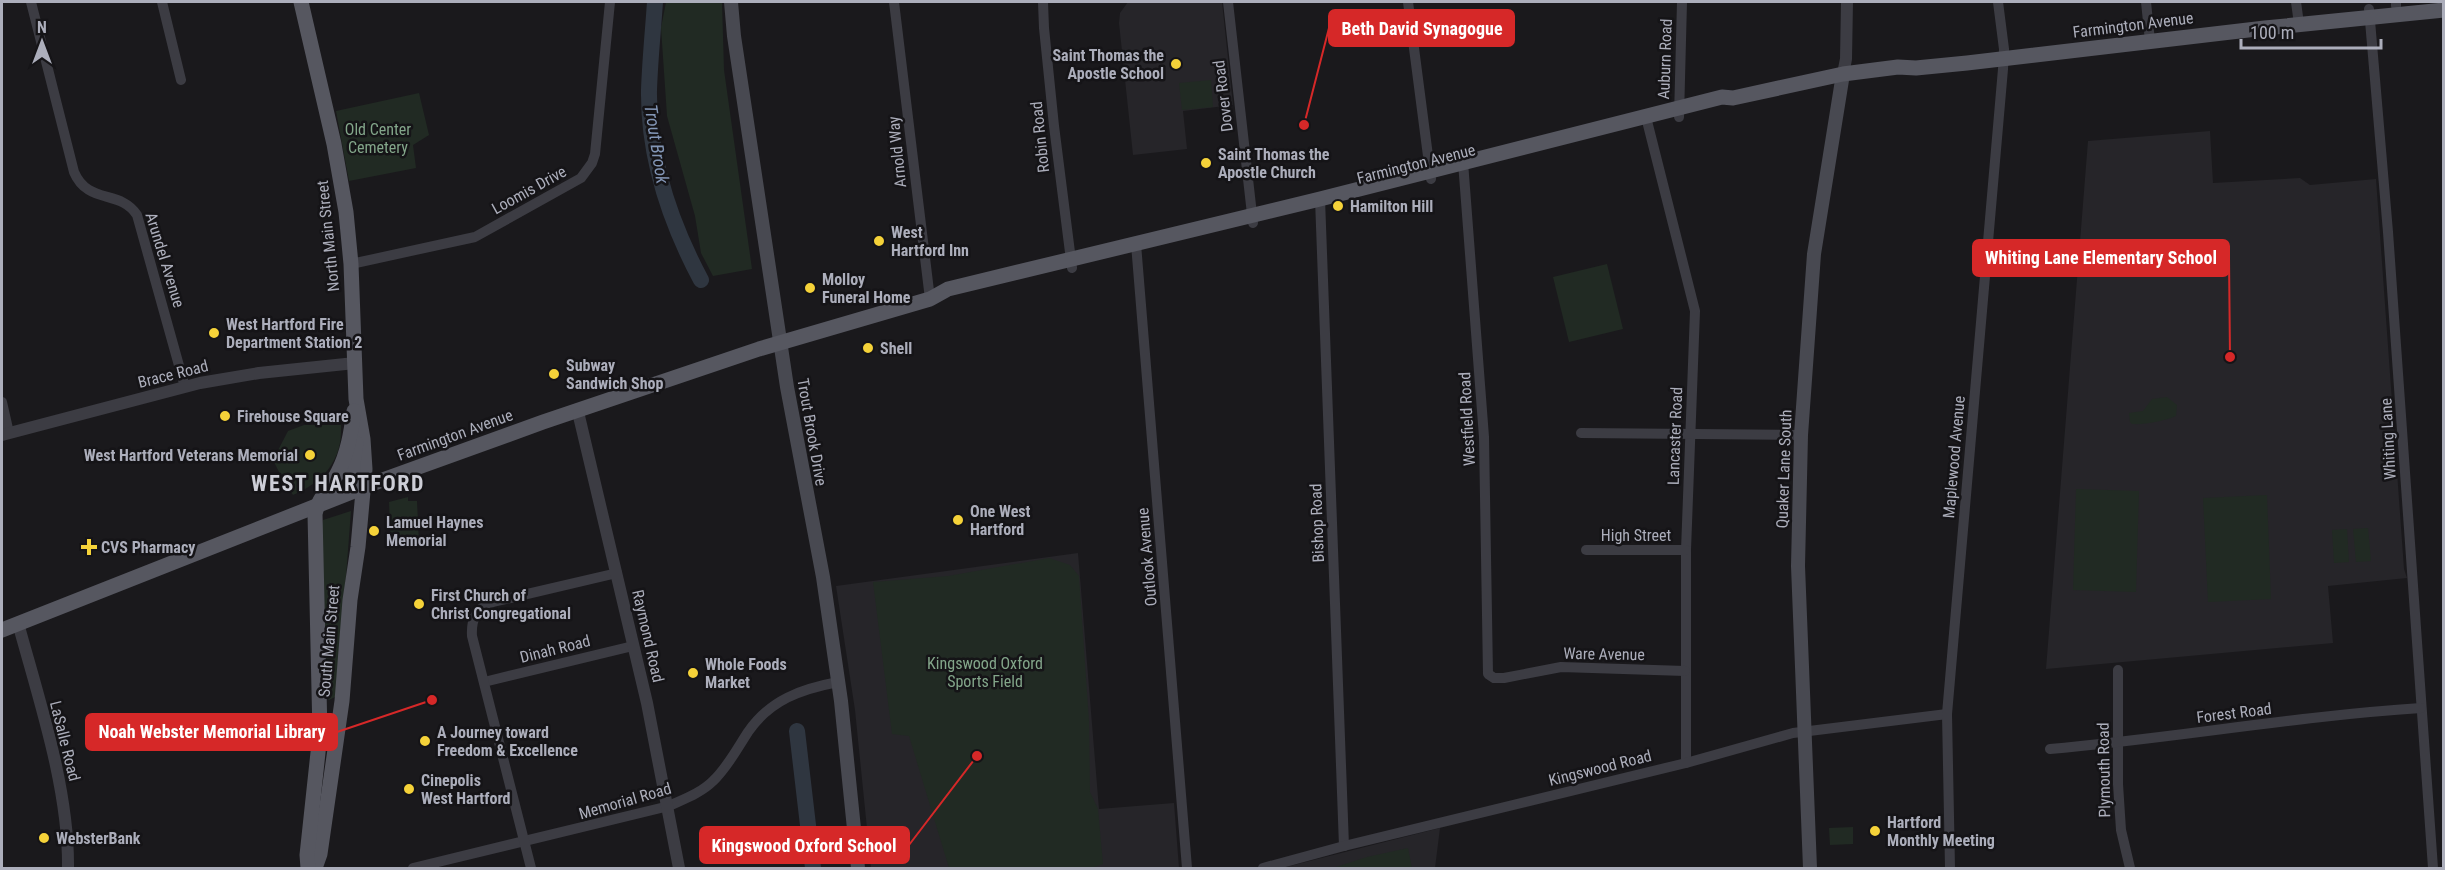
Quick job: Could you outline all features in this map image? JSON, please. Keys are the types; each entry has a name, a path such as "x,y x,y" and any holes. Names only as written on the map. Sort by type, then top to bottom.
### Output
{"main road":[{"name":"North Main Street","path":"301,2 336,154 346,212 351,264 356,399 363,439 365,486"},
{"name":"Trout Brook Drive","path":"731,2 743,98 781,342 800,460 823,577 838,682 858,868"},
{"name":"Farmington Avenue","path":"2370,13 2396,4 2442,2"},
{"name":"Farmington Avenue","path":"2,630 365,486 781,342 930,300 948,290 1040,272 1137,248 1646,121 1722,97 1733,98 1843,74 1898,67 1916,68 2004,54 2150,37 2298,14 2444,10"},
{"name":"Quaker Lane South","path":"1810,868 1798,566 1801,435 1815,254 1843,74"},
{"name":"North Main Street","path":"317,505 340,469 349,441 356,399"},
{"name":"South Main Street","path":"315,868 320,854 342,701 350,600 365,486"},
{"name":"South Main Street","path":"308,868 306,855 320,734 315,521 317,505"}],"street":[{"name":"Arundel Avenue","path":"31,2 74,172 79,182 91,192 121,200 137,215 185,387"},
{"path":"162,2 181,80"},
{"name":"Loomis Drive","path":"351,264 475,237 581,178 596,154 610,2"},
{"name":"Arnold Way","path":"894,2 930,300"},
{"name":"Robin Road","path":"1043,2 1053,115 1071,264"},
{"name":"Dover Road","path":"1228,2 1253,219"},
{"path":"1408,2 1430,174"},
{"name":"Auburn Road","path":"1679,112 1682,2"},
{"path":"1843,74 1847,2"},
{"name":"Maplewood Avenue","path":"1950,868 1947,714 2004,54 1998,2"},
{"path":"2146,2 2150,37"},
{"name":"Whiting Lane","path":"2370,13 2400,387 2433,868"},
{"name":"Lancaster Road","path":"1646,121 1695,311 1686,550 1686,763"},
{"name":"Westfield Road","path":"1464,166 1484,437 1488,674"},
{"name":"Bishop Road","path":"1321,202 1344,846"},
{"name":"Outlook Avenue","path":"1137,248 1187,868"},
{"name":"Brace Road","path":"5,434 185,387 260,373 355,363"},
{"path":"2,402 5,434"},
{"name":"Raymond Road","path":"578,412 617,573 669,806 680,868"},
{"path":"1581,433 1801,435"},
{"name":"High Street","path":"1586,550 1686,550"},
{"path":"531,868 471,629 474,617 479,609 493,602 617,573"},
{"name":"LaSalle Road","path":"18,623 61,792 65,814 68,868"},
{"name":"Dinah Road","path":"484,682 633,646"},
{"name":"Ware Avenue","path":"1488,674 1494,678 1504,678 1561,667 1685,671"},
{"name":"Plymouth Road","path":"2118,670 2121,830 2130,868"},
{"name":"Memorial Road","path":"413,868 525,843 669,806 700,792 713,782 750,729 765,712 777,703 801,690 838,682"},
{"name":"Forest Road","path":"2050,749 2118,743 2360,712 2421,708"},
{"name":"Kingswood Road","path":"1263,868 1344,846 1686,763 1804,731 1947,714"}],"shaded area":[{"name":"Saint Thomas the Apostle School","path":"1128,2 1222,2 1233,105 1183,111 1187,149 1133,155 1119,23 1120,13"},
{"path":"2210,131 2213,183 2300,178 2310,185 2376,179 2404,569 2407,578 2328,586 2333,643 2046,669 2088,141"},
{"name":"Kingswood Oxford Sports Field","path":"1078,553 1099,809 1174,803 1179,868 871,868 855,710 836,586"},
{"path":"1440,828 1435,868 1282,868"}],"green space":[{"path":"666,2 722,2 724,70 752,269 713,276 701,253 695,216 667,116 661,28"},
{"path":"1211,80 1213,107 1182,110 1179,83"},
{"name":"Old Center Cemetery","path":"419,93 429,135 413,145 416,168 349,181 336,111"},
{"path":"1607,264 1623,329 1569,342 1553,277"},
{"path":"2167,397 2177,405 2176,416 2148,423 2132,424 2130,422 2129,413 2143,411 2152,399"},
{"path":"304,425 341,425 341,438 335,459 329,468 313,484 293,495 273,460 288,431"},
{"path":"2076,489 2139,491 2136,592 2073,590"},
{"path":"2267,495 2271,599 2208,602 2203,498"},
{"path":"408,497 408,501 417,501 419,544 391,549 389,502"},
{"path":"351,511 337,694 329,700 327,698 320,533 323,520"},
{"path":"2368,528 2371,561 2356,562 2353,529"},
{"path":"2347,529 2349,562 2334,563 2332,530"},
{"name":"Kingswood Oxford Sports Field","path":"1049,558 1070,565 1079,576 1089,721 1090,792 1098,809 1103,864 1091,868 949,868 909,736 892,734 873,582 948,576"},
{"path":"1853,827 1853,844 1830,845 1829,828"},
{"path":"1408,848 1412,868 1333,868 1367,857"}],"waterway":[{"name":"Trout Brook","path":"655,2 649,90 652,140 671,212 701,280"},
{"name":"Trout Brook","path":"797,731 813,868"}],"place":[{"name":"Saint Thomas the Apostle School","path":"1176,64"},
{"name":"Beth David Synagogue","path":"1304,125"},
{"name":"Saint Thomas the Apostle Church","path":"1206,163"},
{"name":"Hamilton Hill","path":"1338,206"},
{"name":"West Hartford Inn","path":"879,241"},
{"name":"Molloy Funeral Home","path":"810,288"},
{"name":"West Hartford Fire Department Station 2","path":"214,333"},
{"name":"Shell","path":"868,348"},
{"name":"Whiting Lane Elementary School","path":"2230,357"},
{"name":"Subway Sandwich Shop","path":"554,374"},
{"name":"Firehouse Square","path":"225,416"},
{"name":"West Hartford Veterans Memorial","path":"310,455"},
{"name":"One West Hartford","path":"958,520"},
{"name":"Lamuel Haynes Memorial","path":"374,531"},
{"name":"CVS Pharmacy","path":"89,547"},
{"name":"First Church of Christ Congregational","path":"419,604"},
{"name":"Whole Foods Market","path":"693,673"},
{"name":"Noah Webster Memorial Library","path":"432,700"},
{"name":"A Journey toward Freedom & Excellence","path":"425,741"},
{"name":"Kingswood Oxford School","path":"977,756"},
{"name":"Cinepolis West Hartford","path":"409,789"},
{"name":"Hartford Monthly Meeting","path":"1875,831"},
{"name":"WebsterBank","path":"44,838"}],"district":[{"name":"WEST HARTFORD","path":"338,483"}]}
